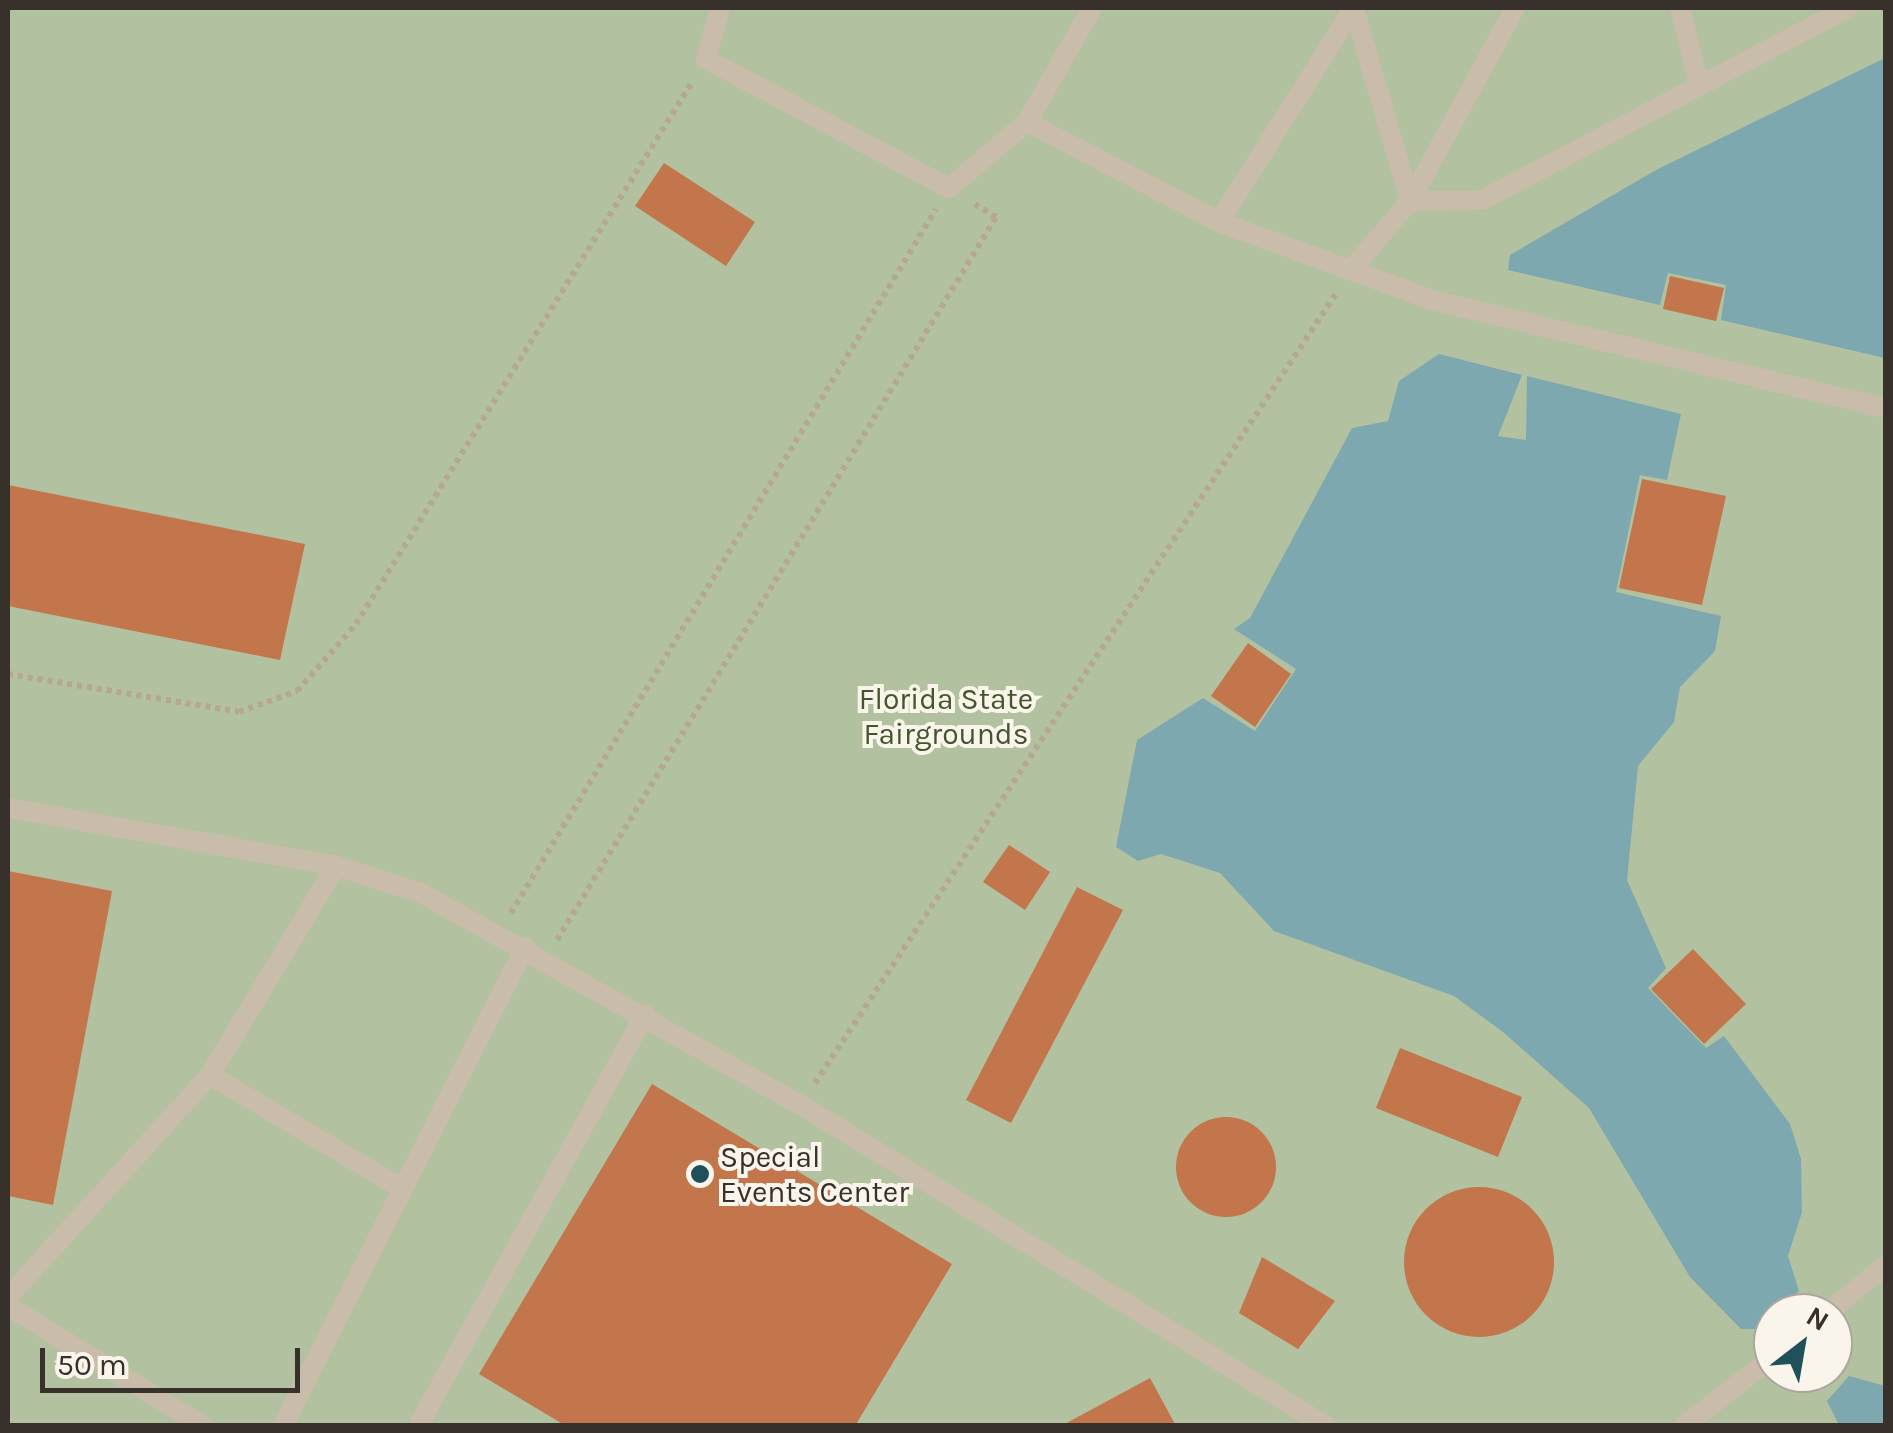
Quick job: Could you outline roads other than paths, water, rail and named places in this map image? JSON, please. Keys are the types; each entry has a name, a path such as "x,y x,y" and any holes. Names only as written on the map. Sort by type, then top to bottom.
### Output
{"lane":[{"path":"720,8 706,60 949,188 1026,122 1092,8"},
{"path":"1219,222 1354,8"},
{"path":"1354,8 1410,201"},
{"path":"1351,270 1410,201 1514,8"},
{"path":"1680,8 1699,86"},
{"path":"1410,201 1482,200 1848,8"},
{"path":"1026,122 1219,222 1432,300 1886,408"},
{"path":"8,808 336,866 421,893 546,958 800,1105 1326,1426"},
{"path":"8,1297 210,1074 336,866"},
{"path":"283,1426 525,947"},
{"path":"418,1426 644,1015"},
{"path":"210,1074 403,1189"},
{"path":"1852,1293 1886,1265"},
{"path":"8,1306 203,1426"},
{"path":"1684,1426 1753,1373"}],"water":[{"path":"1885,58 1885,358 1721,320 1726,285 1668,273 1660,305 1508,270 1510,255 1656,170"},
{"path":"1439,354 1522,375 1498,436 1526,440 1527,376 1681,414 1667,480 1640,475 1616,592 1721,616 1715,651 1680,687 1674,722 1638,766 1627,880 1666,968 1648,988 1706,1048 1724,1036 1790,1124 1801,1159 1802,1212 1788,1256 1799,1291 1753,1293 1753,1329 1741,1329 1690,1277 1589,1108 1503,1032 1454,996 1274,931 1220,873 1161,854 1138,861 1116,847 1137,740 1203,698 1255,731 1296,669 1234,629 1250,618 1352,428 1388,421 1399,381"},
{"path":"1853,1377 1885,1386 1885,1425 1839,1425 1827,1401 1834,1393 1853,1393"}],"place":[{"name":"Special Events Center","path":"700,1174"}],"park label":[{"name":"Florida State Fairgrounds","path":"946,716"}]}
